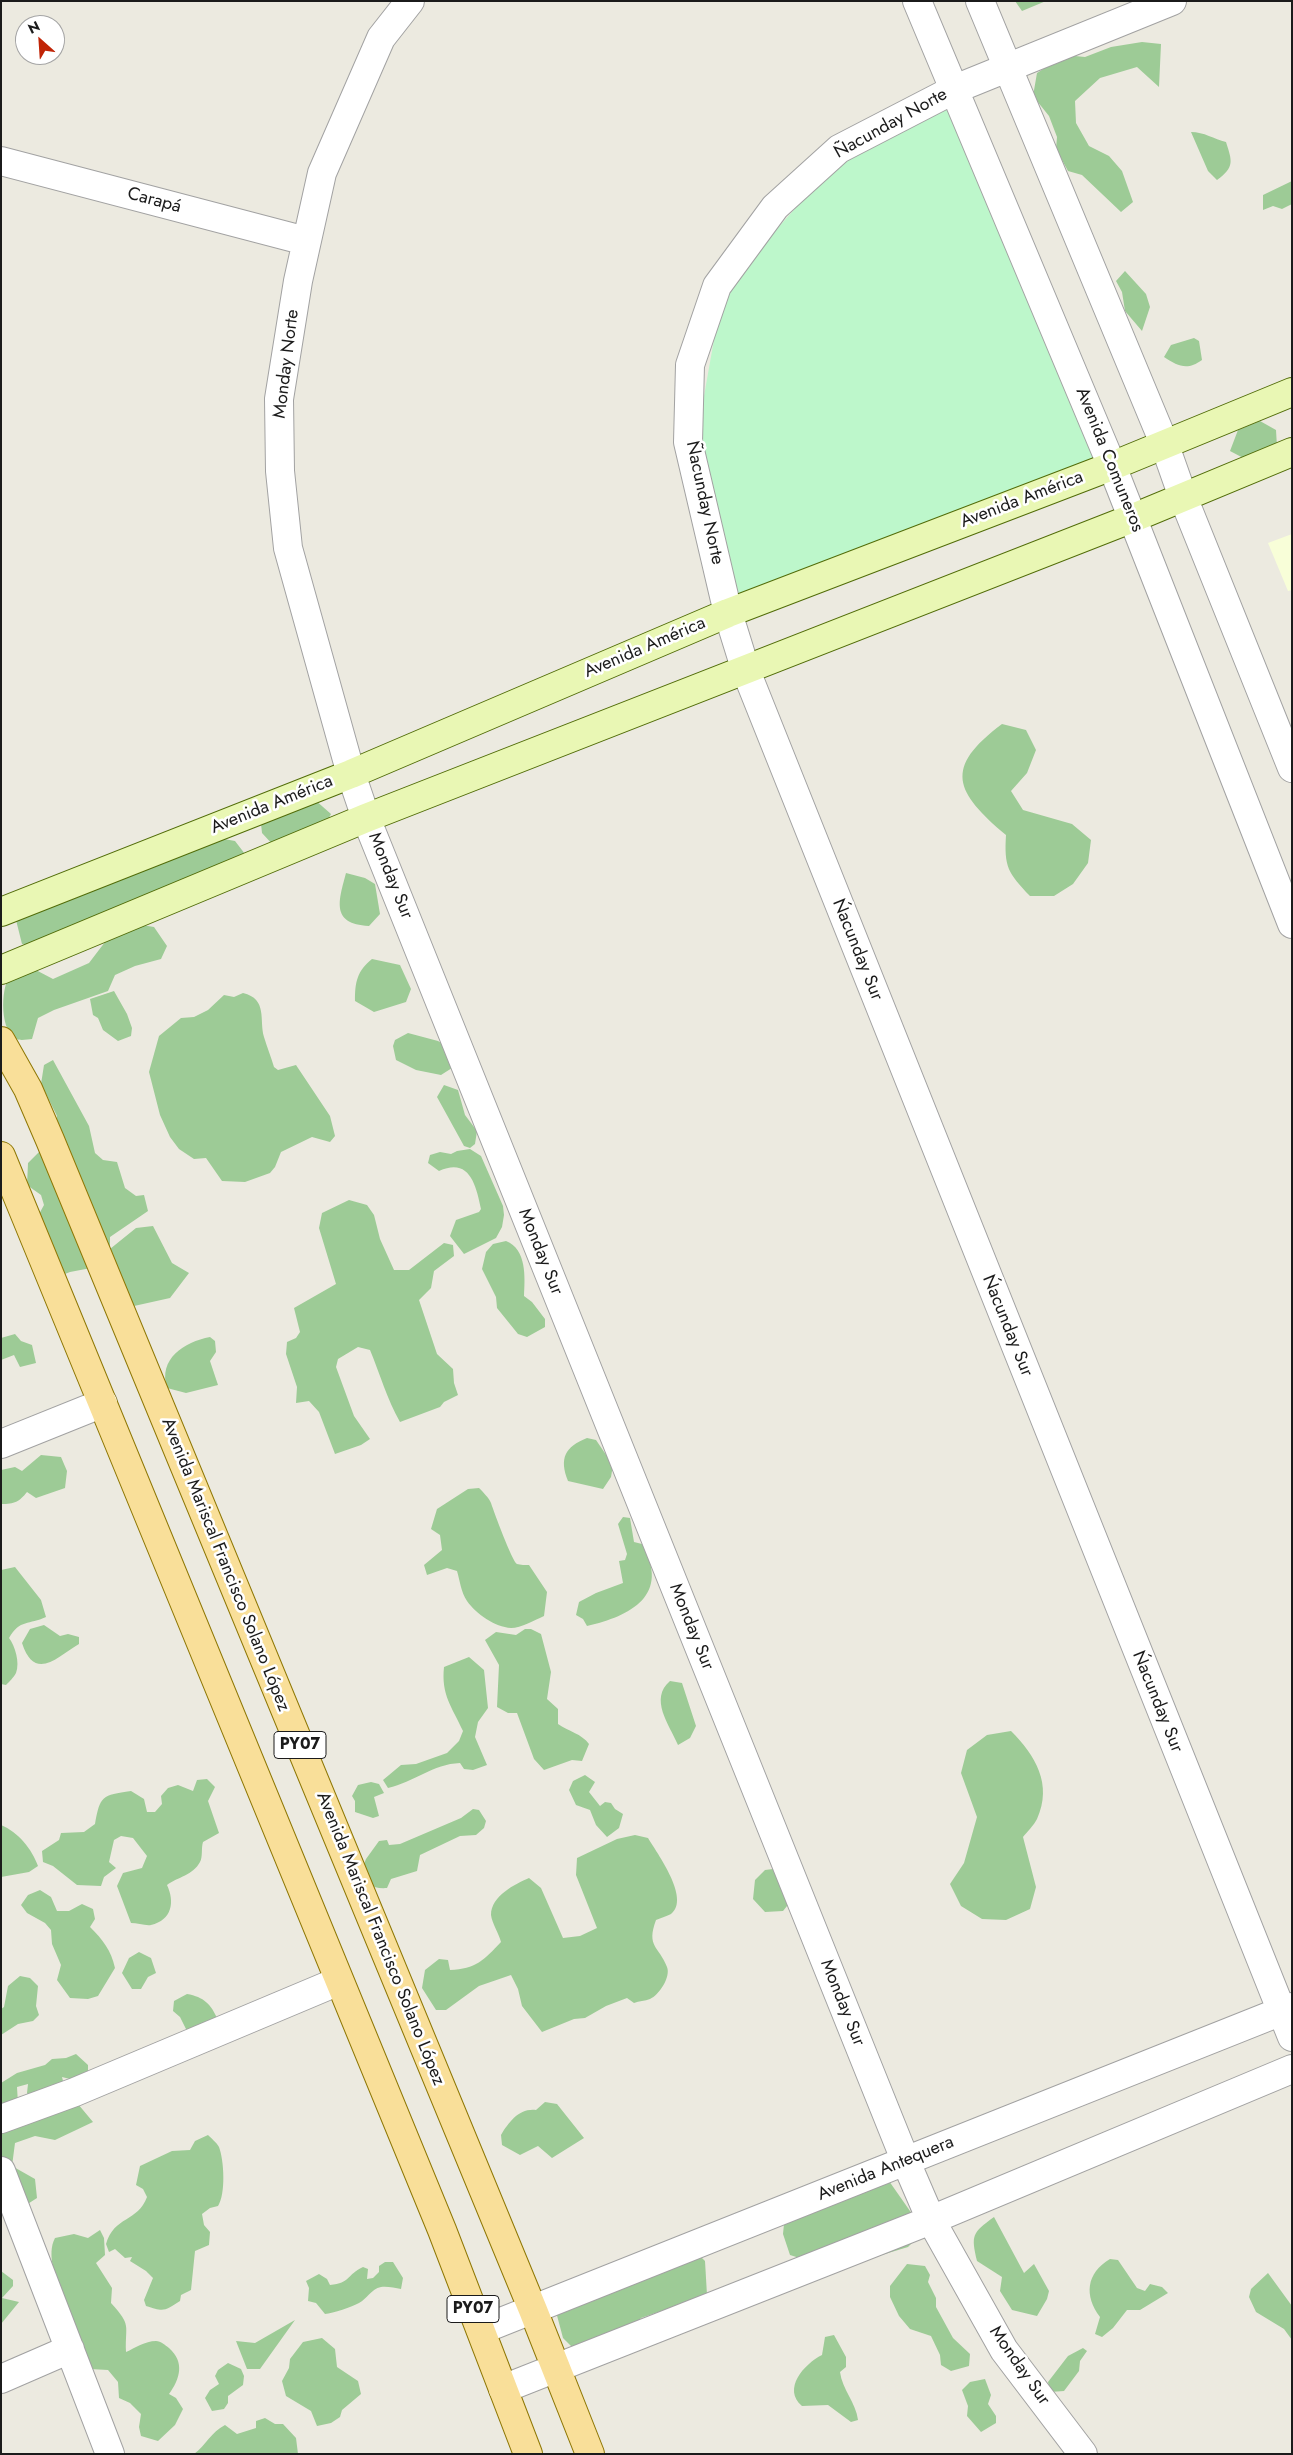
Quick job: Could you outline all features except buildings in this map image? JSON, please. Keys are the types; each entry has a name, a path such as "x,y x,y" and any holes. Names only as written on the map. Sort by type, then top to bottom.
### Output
{"main road":[{"name":"Avenida América","path":"1,912 351,774 728,613 1112,466 1292,392"},
{"path":"1,970 366,818 746,671 1133,518 1292,452"},
{"name":"Avenida Mariscal Francisco Solano López","path":"1,1041 28,1089 50,1140 533,2310 590,2454"},
{"name":"PY07","path":"1,1156 339,1980 481,2330 528,2454"}],"street":[{"name":"Monday Norte","path":"351,774 288,548 280,471 279,400 306,241 322,173 381,38 410,1"},
{"name":"Avenida Comuneros","path":"917,1 1112,466 1292,924"},
{"path":"980,1 1164,444 1292,768"},
{"name":"Ñacunday Norte","path":"728,613 688,442 690,365 717,286 775,207 839,149 954,89 1009,69 1172,1"},
{"name":"Carapá","path":"1,161 306,241"},
{"name":"Ńacunday Sur","path":"728,613 746,671 1286,2010 1292,2037"},
{"name":"Monday Sur","path":"351,774 366,818 906,2162 931,2220 1004,2350 1083,2454"},
{"path":"1,1444 103,1403"},
{"path":"1,2119 75,2092 339,1980"},
{"name":"Avenida Antequera","path":"481,2330 1286,2010"},
{"path":"503,2388 931,2220 1292,2070"},
{"path":"1,2171 110,2454"},
{"path":"1,2379 70,2350"}],"shaded area":[{"path":"951,97 1100,458 731,602 696,441 723,289 843,155"},
{"path":"1292,534 1292,590 1288,591 1268,543"}],"green space":[{"path":"1015,1 1046,1 1022,11"},
{"path":"1142,42 1161,44 1159,87 1137,67 1100,78 1075,101 1076,123 1089,146 1109,156 1122,171 1133,202 1121,212 1082,175 1068,171 1056,149 1057,137 1049,116 1033,96 1037,73 1065,55 1085,57 1111,47"},
{"path":"1191,132 1205,134 1226,142 1231,159 1227,171 1217,180 1208,171"},
{"path":"1292,181 1292,204 1282,209 1273,206 1263,210 1263,195"},
{"path":"1125,271 1146,294 1150,307 1142,331 1125,311 1122,292 1116,281"},
{"path":"1194,338 1199,341 1202,360 1192,365 1183,366 1164,357 1171,345"},
{"path":"1260,421 1276,430 1277,447 1249,461 1230,451 1238,430"},
{"path":"1002,724 1026,730 1036,750 1027,773 1011,791 1023,810 1072,824 1091,840 1088,863 1073,884 1054,896 1030,896 1012,875 1007,862 1006,835 976,806 967,793 963,780 964,767 971,754 983,740"},
{"path":"306,792 331,814 320,835 274,846 262,833 260,814"},
{"path":"224,839 235,841 245,854 34,946 22,944 15,916 204,841"},
{"path":"346,873 365,878 375,884 380,914 369,926 348,921 340,909 341,892"},
{"path":"136,924 154,927 167,946 161,959 135,966 115,975 108,991 54,1010 38,1018 32,1039 19,1040 11,1035 7,1029 3,1010 4,990 10,976 32,968 53,979 89,963 105,942 118,931"},
{"path":"372,959 400,965 411,989 406,1002 374,1012 355,1001 358,977 363,968"},
{"path":"114,991 127,1014 132,1028 131,1036 118,1041 103,1030 98,1018 93,1015 90,999"},
{"path":"243,993 251,996 259,1005 264,1037 274,1067 278,1070 296,1065 330,1116 335,1136 330,1142 312,1137 281,1152 275,1167 270,1173 245,1182 222,1181 206,1158 194,1159 179,1149 170,1137 160,1115 149,1072 159,1036 181,1018 194,1017 208,1010 224,995 234,997"},
{"path":"408,1033 438,1041 451,1049 452,1068 441,1075 416,1070 396,1060 393,1046 395,1040"},
{"path":"53,1060 89,1126 95,1153 103,1160 117,1162 125,1188 136,1196 144,1195 148,1211 110,1237 110,1249 136,1228 153,1226 172,1263 189,1273 170,1298 134,1306 122,1305 91,1268 70,1272 52,1279 38,1216 44,1205 41,1195 27,1185 28,1163 40,1151 55,1128 57,1116 41,1084 44,1065"},
{"path":"444,1085 458,1090 465,1115 477,1131 475,1144 470,1148 464,1146 437,1097"},
{"path":"470,1149 481,1156 503,1206 504,1215 502,1227 496,1238 464,1254 450,1236 456,1220 479,1212 481,1209 477,1191 469,1175 464,1170 449,1168 439,1171 428,1163 430,1155 440,1152 451,1154"},
{"path":"349,1200 367,1205 374,1215 380,1239 394,1270 409,1270 444,1243 453,1245 454,1256 434,1271 431,1288 419,1300 437,1354 453,1369 454,1383 458,1395 444,1402 440,1407 400,1422 387,1395 370,1350 358,1347 338,1359 336,1367 354,1416 370,1439 361,1445 335,1454 319,1412 309,1401 296,1403 297,1387 286,1354 287,1342 296,1338 300,1332 294,1308 336,1284 319,1228 322,1213"},
{"path":"506,1241 518,1250 521,1257 525,1281 524,1296 532,1302 545,1319 545,1327 527,1337 518,1334 497,1308 496,1297 482,1269 486,1252 493,1244"},
{"path":"15,1334 21,1341 32,1345 36,1363 20,1367 14,1355 1,1360 1,1338"},
{"path":"210,1337 215,1341 216,1352 210,1361 218,1385 186,1393 167,1388 166,1369 175,1354 191,1343"},
{"path":"587,1438 596,1440 613,1465 611,1477 603,1489 568,1481 565,1473 564,1460 569,1449 579,1441"},
{"path":"41,1455 61,1457 67,1471 65,1488 36,1498 27,1492 16,1502 1,1504 1,1470 15,1467 22,1471"},
{"path":"479,1488 490,1501 515,1561 517,1564 529,1565 547,1592 544,1616 519,1627 511,1628 499,1625 475,1611 465,1598 457,1571 447,1568 427,1575 424,1565 442,1550 440,1535 431,1529 437,1509 468,1489"},
{"path":"623,1517 630,1518 634,1542 642,1544 650,1562 652,1577 649,1590 642,1600 631,1609 603,1622 587,1626 583,1619 576,1615 579,1602 596,1593 623,1583 619,1561 625,1560 627,1554 618,1524"},
{"path":"15,1567 41,1600 46,1617 21,1625 9,1638 15,1650 17,1669 13,1678 6,1685 1,1684 1,1570"},
{"path":"44,1625 60,1636 68,1634 79,1637 79,1644 48,1663 40,1664 33,1662 27,1655 22,1643 30,1629"},
{"path":"525,1629 531,1629 541,1634 551,1672 547,1699 558,1709 558,1724 579,1735 589,1744 582,1761 572,1760 544,1770 534,1759 517,1713 508,1713 497,1707 499,1665 485,1640 496,1632 516,1635"},
{"path":"469,1657 484,1670 488,1708 478,1722 475,1737 487,1765 473,1770 464,1769 460,1763 441,1766 388,1788 383,1780 401,1765 416,1764 447,1753 459,1741 463,1731 451,1708 446,1693 444,1667"},
{"path":"670,1681 682,1683 696,1726 690,1738 678,1745 666,1720 661,1704 664,1688"},
{"path":"1011,1731 1034,1760 1042,1782 1043,1794 1037,1819 1023,1837 1036,1887 1030,1909 1006,1920 982,1919 961,1906 950,1884 964,1863 977,1817 961,1773 967,1750 987,1735"},
{"path":"585,1775 595,1782 589,1792 600,1806 605,1802 611,1803 615,1809 623,1814 619,1828 607,1837 596,1825 590,1810 576,1805 569,1790 573,1781"},
{"path":"207,1779 215,1787 208,1801 219,1833 203,1842 201,1860 193,1870 167,1885 171,1898 170,1910 158,1923 149,1925 131,1923 117,1886 123,1873 142,1868 147,1856 133,1838 121,1836 114,1840 109,1862 116,1868 104,1877 101,1886 77,1885 53,1866 43,1862 42,1851 59,1840 61,1833 84,1832 95,1824 101,1802 104,1798 131,1791 144,1799 147,1812 155,1812 162,1804 161,1796 168,1788 178,1785 193,1791 197,1780"},
{"path":"371,1782 379,1784 384,1793 374,1797 379,1816 373,1818 355,1812 355,1801 352,1796 358,1785"},
{"path":"473,1809 479,1810 486,1821 484,1828 476,1835 460,1836 420,1855 417,1871 391,1879 387,1888 377,1888 371,1885 360,1873 366,1859 379,1841 387,1840 389,1845 400,1844 461,1818"},
{"path":"1,1825 13,1832 24,1842 38,1866 29,1872 1,1877"},
{"path":"635,1835 648,1838 665,1865 675,1887 677,1898 676,1907 671,1914 656,1920 653,1929 653,1941 668,1971 666,1980 653,1997 634,2003 627,1998 606,2006 585,2018 574,2019 542,2032 522,2006 518,1989 511,1975 479,1986 446,2010 436,2010 422,1988 425,1970 439,1959 448,1960 450,1970 467,1968 490,1954 501,1942 491,1915 492,1908 499,1897 517,1884 529,1878 541,1888 563,1938 580,1936 597,1928 576,1875 577,1858 617,1839"},
{"path":"773,1869 787,1890 787,1906 783,1911 765,1912 753,1899 755,1880 765,1870"},
{"path":"40,1890 51,1897 57,1911 69,1911 82,1904 93,1909 95,1919 90,1927 106,1946 115,1968 98,1996 88,1999 70,1998 57,1980 61,1965 52,1944 51,1930 45,1923 27,1913 21,1905 28,1895"},
{"path":"139,1952 151,1958 156,1973 148,1977 141,1989 132,1989 122,1973 129,1958"},
{"path":"20,1976 30,1978 38,1986 36,2006 39,2015 33,2021 18,2024 1,2035 1,2009 4,2007 8,1986"},
{"path":"187,1994 198,1997 206,2002 218,2020 206,2029 186,2029 180,2017 173,2011 174,2001"},
{"path":"76,2054 88,2065 88,2071 70,2079 62,2077 63,2081 30,2099 27,2093 28,2084 17,2087 18,2104 1,2117 1,2083 17,2073 45,2065 52,2059 66,2058"},
{"path":"545,2102 557,2104 584,2138 552,2158 538,2146 520,2155 502,2145 501,2135 515,2117 524,2111 536,2110"},
{"path":"78,2104 93,2122 55,2140 35,2136 15,2143 12,2166 35,2179 37,2198 23,2207 1,2171 1,2125"},
{"path":"208,2135 219,2147 223,2177 221,2201 218,2206 210,2208 202,2214 204,2225 210,2232 209,2245 195,2251 191,2290 181,2295 180,2301 164,2310 146,2306 144,2300 153,2278 130,2261 132,2257 125,2258 115,2249 109,2252 106,2244 115,2228 138,2211 147,2197 143,2189 136,2185 140,2166 172,2151 190,2150 195,2141"},
{"path":"882,2171 924,2231 908,2247 852,2264 806,2260 790,2255 783,2234 785,2214"},
{"path":"994,2217 1024,2273 1034,2264 1049,2291 1047,2299 1037,2316 1012,2310 1000,2291 1002,2277 977,2261 974,2245 975,2235 981,2227"},
{"path":"100,2230 104,2238 105,2255 96,2263 112,2288 111,2303 125,2321 126,2352 144,2343 158,2341 174,2353 179,2365 178,2377 169,2394 176,2398 183,2409 175,2425 158,2441 141,2436 139,2427 141,2414 130,2403 119,2398 118,2382 108,2370 90,2369 67,2315 68,2305 58,2295 52,2259 55,2238 74,2234 88,2238"},
{"path":"686,2242 705,2261 707,2295 641,2318 636,2324 574,2349 563,2338 555,2308"},
{"path":"1110,2259 1118,2260 1137,2288 1145,2291 1150,2284 1162,2287 1168,2293 1140,2310 1127,2310 1113,2328 1102,2337 1095,2334 1100,2317 1091,2301 1090,2285 1096,2271"},
{"path":"385,2262 393,2262 403,2278 401,2289 381,2287 356,2305 325,2314 316,2303 308,2301 309,2288 306,2281 319,2274 327,2279 330,2285 337,2284 345,2281 363,2267 368,2269 367,2279 373,2278 379,2272 379,2266"},
{"path":"907,2264 925,2266 930,2275 928,2282 936,2298 936,2307 953,2338 970,2354 969,2366 951,2371 941,2365 940,2355 931,2336 910,2329 899,2316 890,2297 890,2286"},
{"path":"1,2271 13,2280 13,2286 2,2298 19,2302 1,2324"},
{"path":"1268,2273 1292,2306 1292,2340 1284,2329 1256,2312 1249,2297 1251,2289"},
{"path":"295,2320 260,2369 247,2369 236,2341 255,2343"},
{"path":"834,2335 846,2357 846,2367 840,2372 841,2378 855,2408 858,2420 851,2422 828,2405 802,2406 796,2399 794,2392 795,2385 802,2371 808,2364 822,2355 825,2337"},
{"path":"322,2338 335,2349 337,2367 358,2381 361,2394 342,2410 340,2417 331,2423 317,2426 311,2411 286,2396 282,2381 289,2368 290,2359 303,2342"},
{"path":"1083,2348 1087,2351 1080,2361 1079,2371 1064,2391 1050,2392 1048,2382 1068,2356"},
{"path":"228,2363 241,2369 244,2376 243,2385 228,2396 228,2403 224,2409 212,2411 205,2398 210,2390 219,2384 215,2376 218,2370"},
{"path":"985,2379 991,2395 988,2404 996,2416 996,2423 981,2432 967,2416 968,2406 962,2390 970,2382"},
{"path":"265,2418 275,2424 283,2424 296,2438 298,2454 194,2454 216,2431 225,2425 237,2434 256,2428 256,2421"}]}
